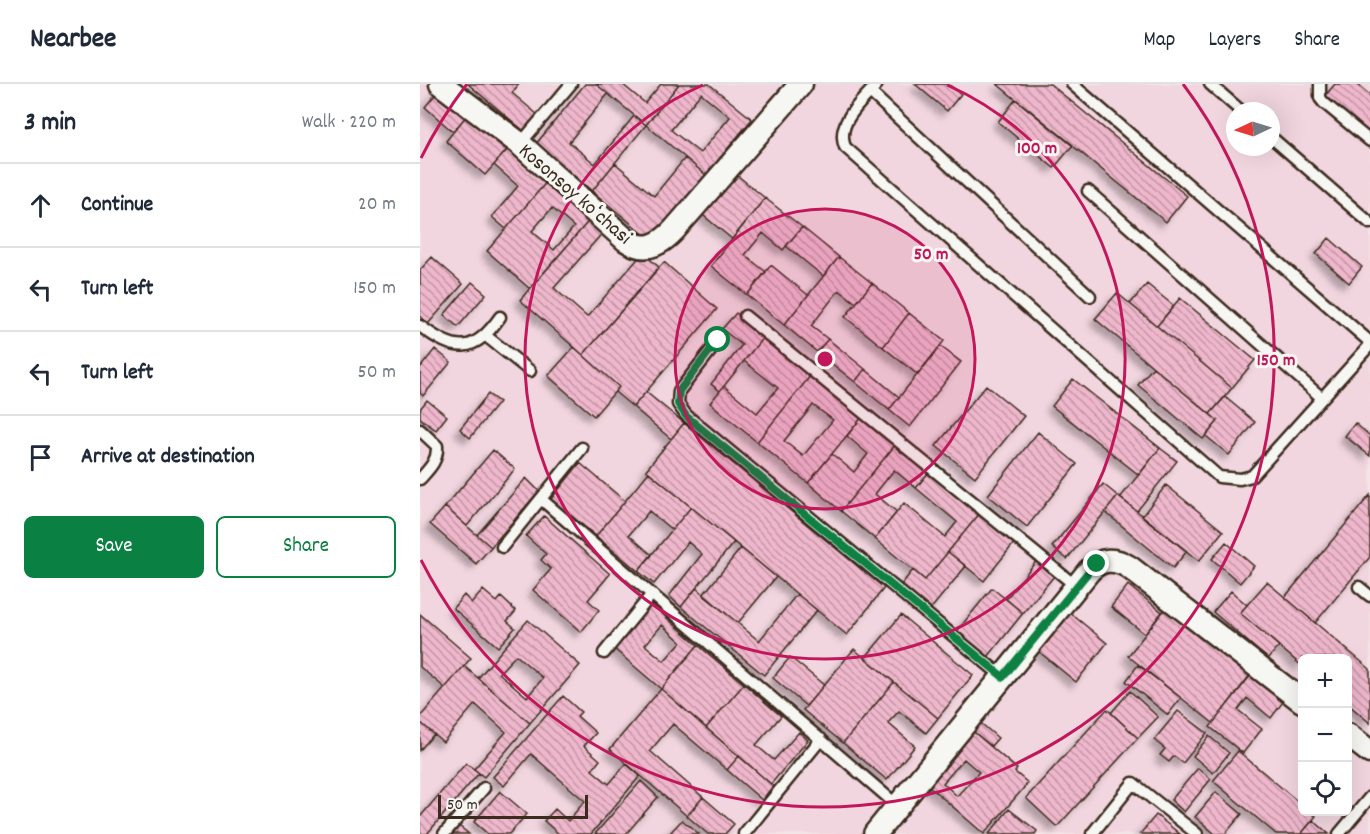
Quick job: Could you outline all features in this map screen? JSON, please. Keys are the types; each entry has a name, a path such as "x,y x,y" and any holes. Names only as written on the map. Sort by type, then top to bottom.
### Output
{"street":[{"name":"Kosonsoy koʻchasi","path":"441,84 519,144 626,240 636,246 654,246 663,241 801,84"},
{"path":"875,834 1097,564 1111,561 1122,563 1298,698"},
{"path":"1352,739 1370,752"}],"lane":[{"path":"519,144 571,84"},
{"path":"1072,84 1370,344 1252,476 1240,479 1219,477 845,147 842,134 845,123 874,88 1090,296"},
{"path":"1210,84 1231,102"},
{"path":"1320,84 1320,98 1324,103 1370,141"},
{"path":"1280,145 1370,223"},
{"path":"1088,191 1322,398"},
{"path":"745,316 1077,587"},
{"path":"420,326 436,338 455,345 469,345 486,336 500,317"},
{"path":"486,336 530,371"},
{"path":"718,340 679,391 678,404 686,416 1003,677"},
{"path":"420,430 437,446 438,453 435,462 420,479"},
{"path":"502,547 582,447"},
{"path":"541,499 899,806"},
{"path":"1359,587 1370,596"},
{"path":"604,653 652,594"},
{"path":"744,834 821,739"},
{"path":"1092,834 1133,783 1197,834"},
{"path":"444,834 484,788"},
{"path":"1339,834 1370,797"}],"shaded area":[{"path":"420,84 1370,84 1370,834 420,834"}],"building":[{"path":"468,84 519,84 512,93 538,115 524,131"},
{"path":"585,84 596,84 608,94 569,142 595,164 634,116 646,125 592,191 536,144"},
{"path":"596,84 622,84 645,103 661,84 679,84 646,125"},
{"path":"679,84 709,84 752,119 706,175 646,125","holes":["701,93 730,117 700,153 671,130"]},
{"path":"915,84 948,84 961,94 947,111"},
{"path":"997,84 1050,84 1187,196 1166,222"},
{"path":"1335,84 1357,84 1370,95 1370,135 1325,96"},
{"path":"439,90 467,115 453,132 425,107"},
{"path":"1016,99 1073,145 1054,168 998,122"},
{"path":"467,115 507,150 485,175 446,141"},
{"path":"510,146 549,179 506,229 492,217 518,186 494,165"},
{"path":"685,158 706,175 652,241 592,191 615,163 654,196"},
{"path":"732,171 765,198 732,239 699,212"},
{"path":"549,179 592,217 530,289 487,251","holes":["552,208 574,227 554,250 532,231"]},
{"path":"765,198 802,227 783,250 763,233 745,255 766,272 747,295 711,266"},
{"path":"592,217 606,229 554,288 587,317 643,253 659,267 583,355 520,300"},
{"path":"802,227 839,257 823,276 786,246"},
{"path":"1329,238 1362,267 1349,283 1316,254"},
{"path":"432,257 463,284 428,324 420,316 420,270"},
{"path":"839,257 872,283 856,303 839,290 811,326 828,339 817,352 784,325"},
{"path":"664,262 717,309 633,407 615,392 619,387 583,355"},
{"path":"771,265 808,295 784,325 747,295"},
{"path":"472,282 486,294 458,327 444,315"},
{"path":"872,283 909,313 883,347 845,317"},
{"path":"1147,284 1174,306 1157,326 1130,304"},
{"path":"1117,293 1232,388 1210,414 1095,319"},
{"path":"1180,298 1255,360 1232,388 1157,326"},
{"path":"736,313 764,336 720,391 711,384 742,345 722,329"},
{"path":"909,313 944,341 918,375 883,347"},
{"path":"764,336 811,375 757,442 710,403 724,386 757,413 778,388 744,361"},
{"path":"828,339 865,369 855,382 817,352"},
{"path":"940,346 961,362 910,427 889,410"},
{"path":"574,347 619,387 594,416 548,376"},
{"path":"435,349 451,362 423,396 420,393 420,368"},
{"path":"1153,367 1218,421 1203,439 1138,385"},
{"path":"865,369 899,397 889,410 855,382"},
{"path":"811,375 862,417 808,483 757,442","holes":["813,405 833,420 803,456 784,441"]},
{"path":"1073,379 1160,448 1139,475 1052,406"},
{"path":"986,385 1024,416 975,477 936,446"},
{"path":"646,392 684,423 671,439 633,407"},
{"path":"488,394 499,402 470,438 460,429"},
{"path":"1225,397 1255,422 1229,455 1206,436 1218,421 1210,414"},
{"path":"427,400 447,416 436,430 420,418 420,409"},
{"path":"862,417 896,444 841,511 808,483 832,454 854,472 868,454 847,436"},
{"path":"684,423 884,588 847,635 646,470"},
{"path":"1355,423 1370,436 1370,456 1345,436"},
{"path":"1038,432 1077,464 1027,527 988,495"},
{"path":"896,444 929,472 916,488 894,470 875,494 897,512 875,539 841,511"},
{"path":"1160,448 1177,461 1137,511 1120,498"},
{"path":"493,450 515,469 467,526 445,507"},
{"path":"580,463 625,501 596,536 551,499"},
{"path":"649,472 691,507 672,530 649,511 629,535 652,555 638,571 596,536"},
{"path":"929,472 980,513 925,580 875,539 904,503 945,537 957,522 916,488"},
{"path":"526,478 539,491 491,547 477,535"},
{"path":"1103,484 1118,496 1067,559 1052,547"},
{"path":"1166,485 1223,531 1199,561 1142,516"},
{"path":"1370,495 1370,557 1315,623 1285,597"},
{"path":"1118,496 1187,551 1173,568 1105,512"},
{"path":"445,507 491,547 476,564 430,524"},
{"path":"691,507 734,542 681,607 669,596 702,554 688,542 654,584 638,571"},
{"path":"980,513 1015,542 984,581 948,552"},
{"path":"544,516 610,574 588,600 599,610 581,632 533,590 551,569 541,560 546,554 526,536"},
{"path":"1226,542 1254,566 1240,583 1212,559"},
{"path":"741,548 776,577 738,623 703,595"},
{"path":"948,552 966,566 930,610 901,585 913,570 925,580"},
{"path":"1037,560 1055,575 1023,613 1006,599"},
{"path":"1267,582 1370,669 1370,723 1352,707 1352,654 1298,654 1298,663 1240,613"},
{"path":"1128,585 1162,612 1145,634 1111,607"},
{"path":"696,588 759,641 797,594 817,610 764,675 681,607"},
{"path":"992,588 1023,613 988,657 957,631"},
{"path":"483,590 497,602 501,597 516,611 507,621 515,628 498,647 453,608 464,595 472,603"},
{"path":"1231,591 1247,605 1240,613 1279,646 1268,659 1213,612"},
{"path":"651,604 698,645 661,689 613,648","holes":["662,625 681,642 664,661 645,645"]},
{"path":"1169,604 1254,671 1213,723 1128,656"},
{"path":"1069,612 1107,643 1076,682 1038,651"},
{"path":"420,614 471,658 445,688 420,667"},
{"path":"901,615 973,675 938,718 865,658"},
{"path":"528,620 580,665 530,723 478,678","holes":["516,655 543,678 527,697 499,673"]},
{"path":"698,645 744,684 706,728 661,689"},
{"path":"854,649 894,682 843,743 803,710"},
{"path":"790,657 824,685 806,706 773,678"},
{"path":"1138,665 1181,698 1168,715 1126,681"},
{"path":"464,666 530,723 484,777 474,769 506,732 475,704 443,742 420,722 420,717"},
{"path":"1250,675 1283,702 1271,718 1247,698 1238,710 1262,729 1243,753 1210,727"},
{"path":"894,682 938,718 926,733 899,711 888,723 915,746 887,780 843,743"},
{"path":"744,684 781,716 756,745 774,760 799,732 808,740 771,784 706,728"},
{"path":"661,689 739,756 727,770 673,724 650,751 703,797 687,816 610,749"},
{"path":"1130,691 1158,717 1138,738 1111,713"},
{"path":"563,696 581,712 577,716 596,733 584,746 600,760 592,770 609,784 626,764 640,776 591,834 559,834 544,821 555,809 568,821 585,801 531,754 504,786 493,777"},
{"path":"1107,709 1138,738 1057,827 1026,798"},
{"path":"1178,711 1207,733 1183,763 1174,756 1169,762 1160,755 1165,749 1154,740"},
{"path":"975,718 998,738 991,746 968,727"},
{"path":"420,722 434,734 420,750"},
{"path":"968,727 1017,769 1015,772 1028,783 984,834 922,780","holes":["964,759 979,772 957,796 943,783"]},
{"path":"1209,736 1229,753 1213,773 1193,756"},
{"path":"1238,751 1298,802 1298,816 1316,816 1301,834 1276,834 1213,781"},
{"path":"739,756 773,786 762,800 727,770"},
{"path":"466,763 479,773 427,834 420,834 420,817"},
{"path":"1198,768 1211,779 1184,812 1171,800"},
{"path":"641,781 658,797 626,834 595,834"},
{"path":"500,791 527,814 509,834 488,834 474,822"},
{"path":"1216,792 1242,814 1225,834 1215,834 1195,817"},
{"path":"703,797 734,824 725,834 708,834 687,816"},
{"path":"1009,809 1037,831 1035,834 989,834"},
{"path":"1156,815 1180,834 1140,834"},
{"path":"682,820 699,834 669,834"},
{"path":"1313,820 1329,834 1301,834"},
{"path":"459,826 469,834 452,834"}],"route":[{"path":"718,340 679,391 678,404 686,416 1003,677 1097,564"}]}
